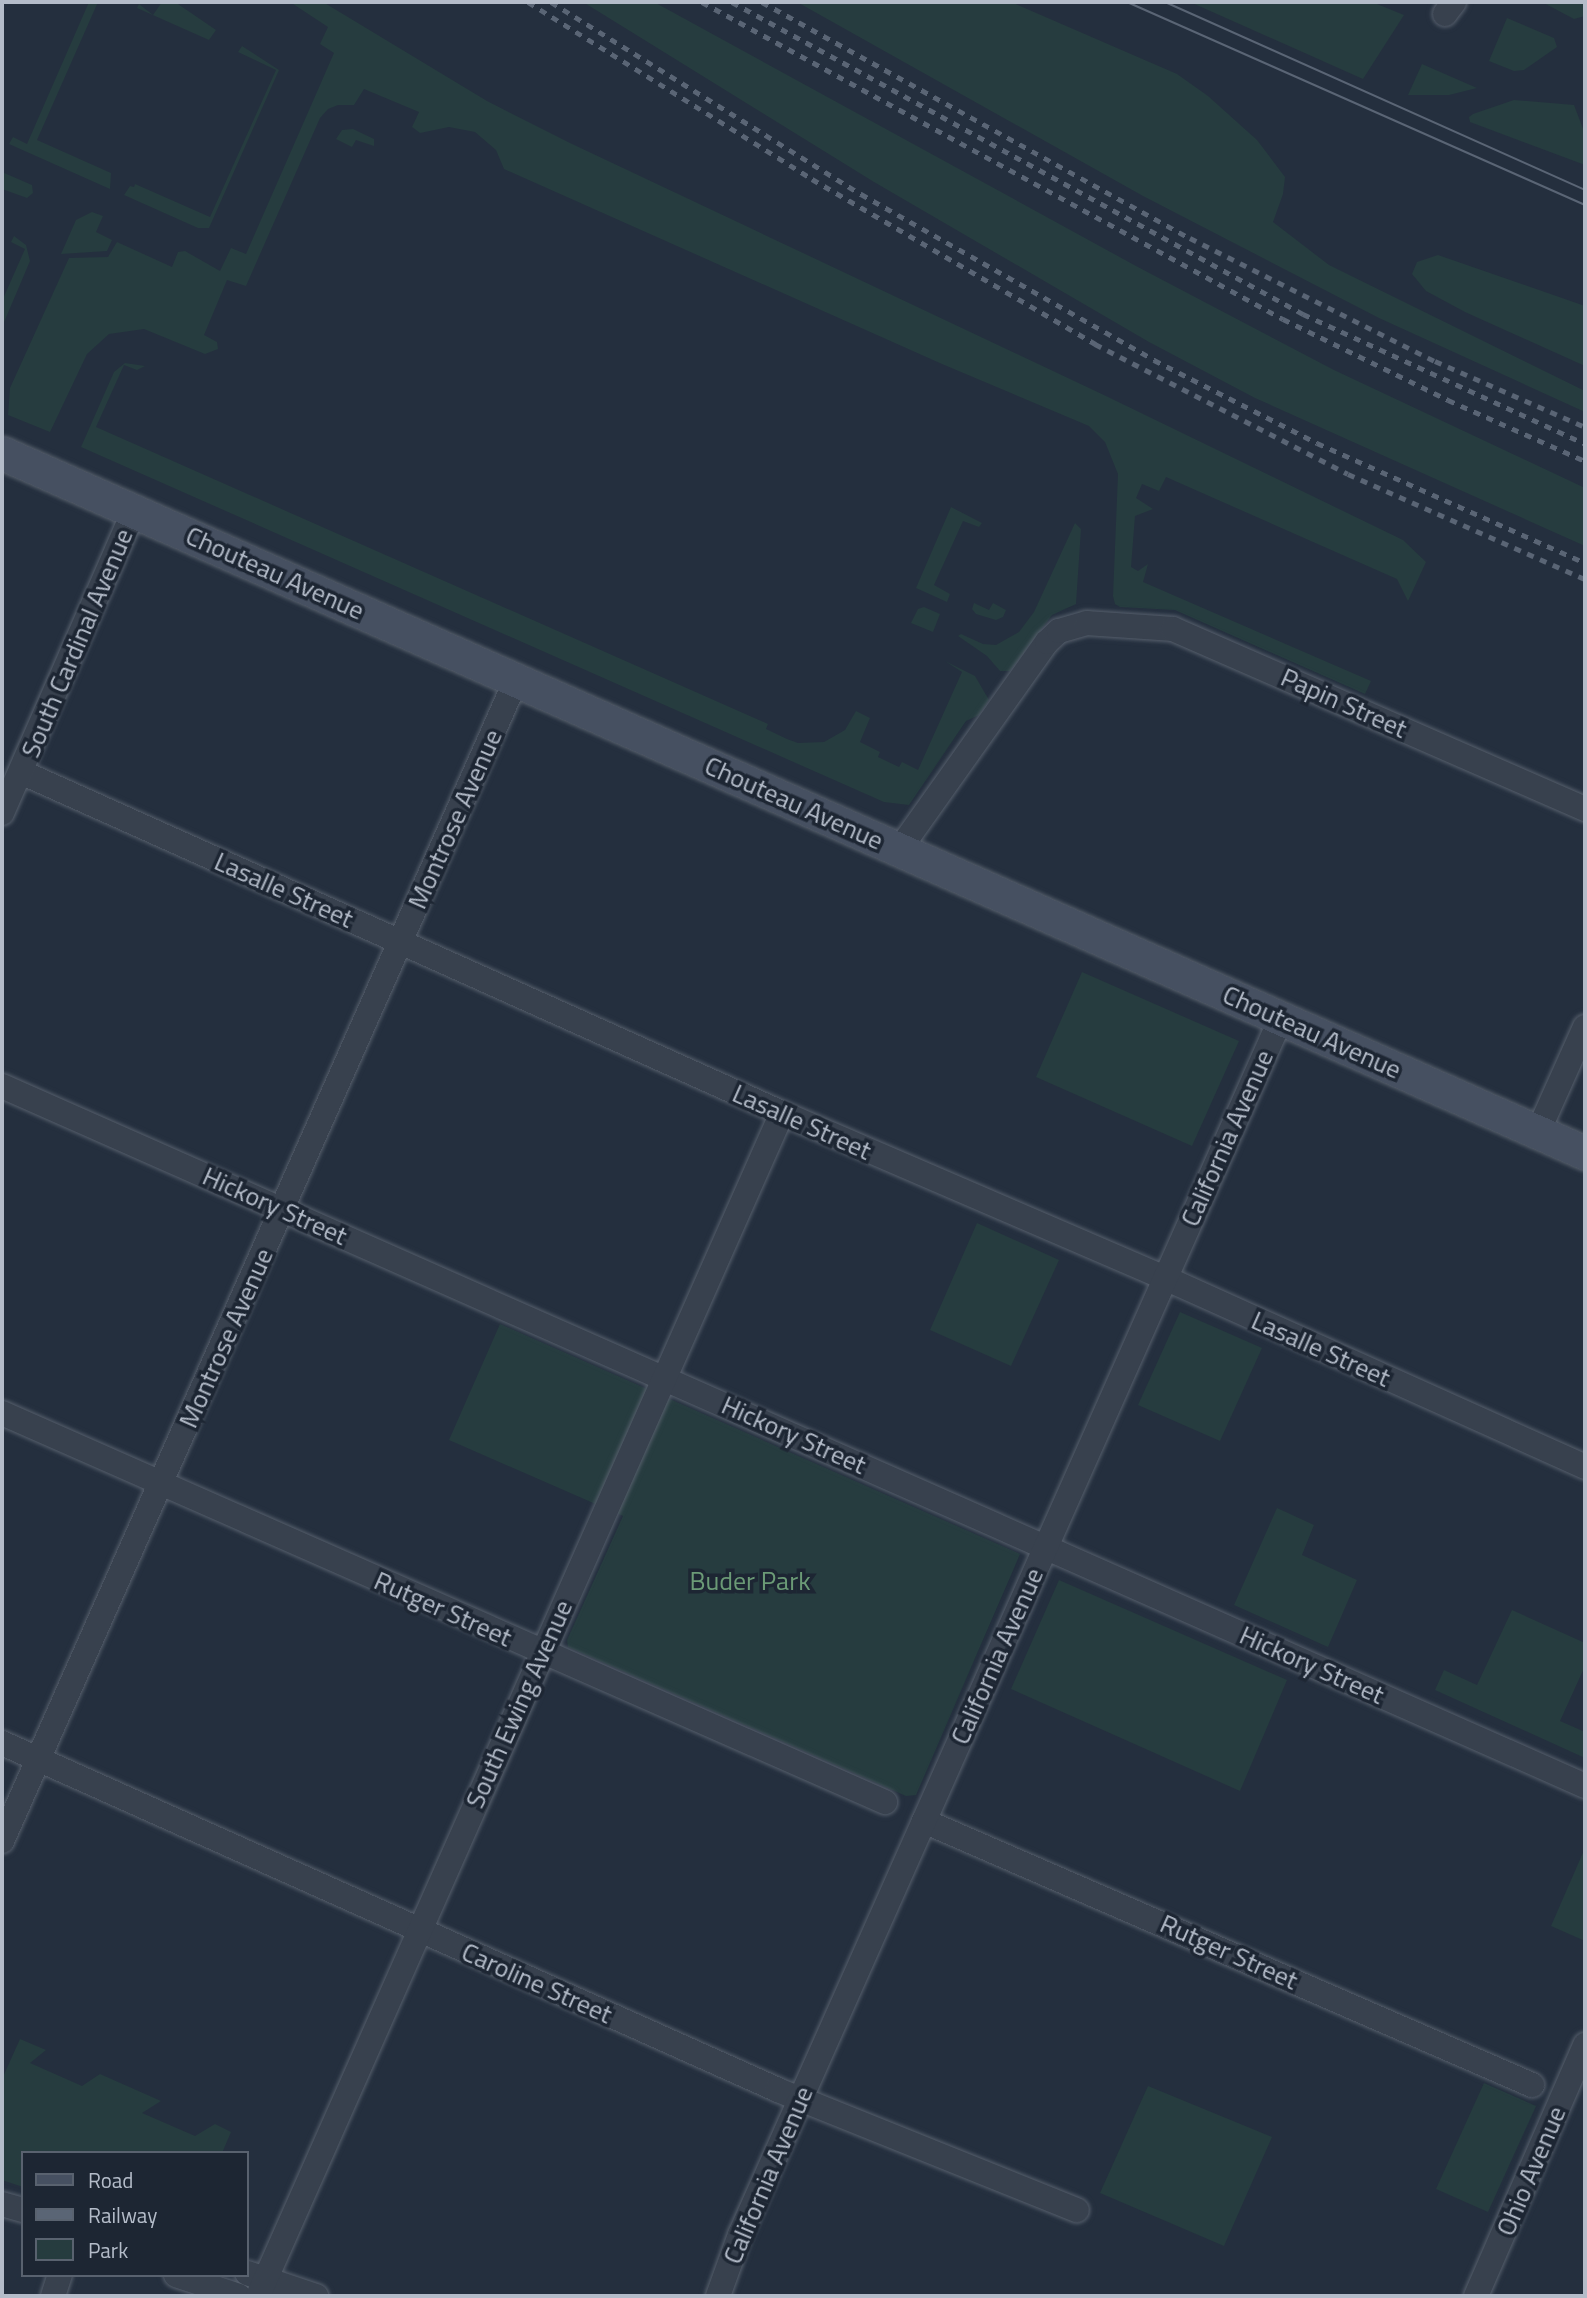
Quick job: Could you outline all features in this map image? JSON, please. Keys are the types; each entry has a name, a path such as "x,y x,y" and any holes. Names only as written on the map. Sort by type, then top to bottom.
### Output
{"main road":[{"name":"Chouteau Avenue","path":"2,453 1585,1153"}],"street":[{"name":"South Cardinal Avenue","path":"2,813 134,511"},
{"name":"Papin Street","path":"900,849 1047,642 1072,625 1096,623 1152,625 1182,633 1585,809"},
{"name":"Montrose Avenue","path":"2,1841 284,1210 516,680"},
{"name":"Lasalle Street","path":"21,772 782,1114 1165,1278 1585,1467"},
{"name":"California Avenue","path":"718,2296 740,2235 1281,1018"},
{"path":"1538,1132 1585,1027"},
{"name":"Hickory Street","path":"2,1086 1585,1786"},
{"name":"South Ewing Avenue","path":"256,2283 419,1931 782,1114"},
{"name":"Rutger Street","path":"2,1413 541,1653 885,1802"},
{"name":"Caroline Street","path":"2,1743 800,2099 1077,2210"},
{"name":"Rutger Street","path":"924,1821 1532,2085"},
{"name":"Ohio Avenue","path":"1476,2296 1574,2099 1585,2045"},
{"path":"2,2204 21,2209"},
{"path":"53,2296 59,2277"},
{"path":"182,2277 239,2296"},
{"path":"256,2283 316,2296"}],"green space":[{"path":"89,2 98,2 37,140 111,173 110,189 9,144 13,137 27,144"},
{"path":"162,2 175,2 216,30 209,40 137,8 139,4 153,15"},
{"path":"290,2 323,2 487,101 570,143 1106,396 1403,540 1426,562 1408,601 1397,579 1166,477 1159,491 1142,484 1136,498 1153,509 1135,516 1131,567 1138,571 1148,564 1143,582 1371,681 1365,694 1175,610 1120,607 1115,604 1113,596 1118,474 1105,442 1089,426 942,364 504,169 496,150 475,132 449,127 420,133 412,127 419,112 364,89 354,105 338,105 328,109 320,118 246,286 227,280 204,335 217,342 218,349 205,354 144,329 109,334 87,354 50,432 8,415 10,388 69,258 108,257 117,242 172,267 178,252 185,251 220,271 231,248 246,254 334,53 320,44 328,27"},
{"path":"583,2 654,2 1136,266 1334,370 1585,488 1585,546 1255,398 1149,342 874,182"},
{"path":"797,2 1011,2 1177,74 1208,96 1257,140 1285,177 1283,194 1273,222 1329,265 1585,391 1585,412 1379,318 1143,196"},
{"path":"1190,2 1372,2 1404,15 1363,79"},
{"path":"1542,2 1585,2 1585,16 1574,19"},
{"path":"1507,18 1554,38 1557,47 1524,70 1514,71 1489,61"},
{"path":"242,46 279,70 209,228 198,228 124,195 130,186 134,187 135,184 210,217 276,70 238,52"},
{"path":"1422,64 1477,88 1449,95 1408,95"},
{"path":"1514,100 1574,105 1585,134 1585,165 1470,122 1469,117 1473,114"},
{"path":"353,129 374,139 374,146 356,140 352,147 336,139 342,130"},
{"path":"2,172 32,185 33,193 27,198 2,189"},
{"path":"92,212 103,216 96,232 112,240 107,251 61,254 76,220"},
{"path":"14,236 26,245 30,261 2,327 2,301 25,249 11,242"},
{"path":"1438,255 1585,306 1585,366 1465,312 1426,291 1412,274 1417,262"},
{"path":"125,363 145,366 137,370 124,365 96,427 768,724 766,729 787,739 798,743 824,742 845,730 856,711 870,718 860,742 880,752 878,757 899,767 902,762 918,770 962,672 945,661 975,676 989,700 979,715 966,721 909,805 884,802 81,447 114,372"},
{"path":"951,507 982,523 979,527 963,521 934,585 950,594 947,602 916,588"},
{"path":"1075,523 1081,529 1076,604 1052,615 1010,671 1000,671 987,656 958,636 961,634 983,644 996,645 1019,632 1034,612"},
{"path":"974,603 989,610 993,603 1006,610 1003,617 996,620 976,614 972,609"},
{"path":"924,607 940,614 933,632 911,623 918,609"},
{"path":"1082,972 1239,1041 1192,1146 1036,1077"},
{"path":"977,1223 1059,1260 1011,1366 930,1330"},
{"path":"1180,1312 1262,1348 1220,1441 1138,1405"},
{"name":"Buder Park","path":"500,1324 1020,1554 916,1795 906,1796 568,1647 567,1640 623,1516 449,1440"},
{"path":"1277,1508 1314,1525 1302,1555 1357,1580 1328,1647 1234,1605"},
{"path":"1059,1580 1287,1680 1240,1791 1011,1689"},
{"path":"1512,1610 1585,1643 1585,1666 1560,1721 1585,1732 1585,1758 1435,1690 1444,1670 1477,1685"},
{"path":"1585,1848 1585,1941 1551,1926"},
{"path":"20,2039 46,2050 30,2063 82,2086 100,2074 161,2101 142,2113 195,2136 215,2124 231,2132 223,2151 21,2151 21,2186 2,2180 2,2079"},
{"path":"1484,2083 1536,2106 1488,2212 1436,2189"},
{"path":"1148,2086 1272,2137 1224,2246 1100,2193"}],"tram line":[{"path":"1127,2 1585,205"},
{"path":"1165,2 1585,190"}],"railway":[{"path":"528,2 812,179 1095,344 1348,474 1585,579"},
{"path":"551,2 861,194 1154,360 1317,443 1585,563"},
{"path":"702,2 1283,319 1448,400 1585,461"},
{"path":"732,2 1303,314 1585,444"},
{"path":"762,2 1190,238 1435,361 1585,427"}]}
